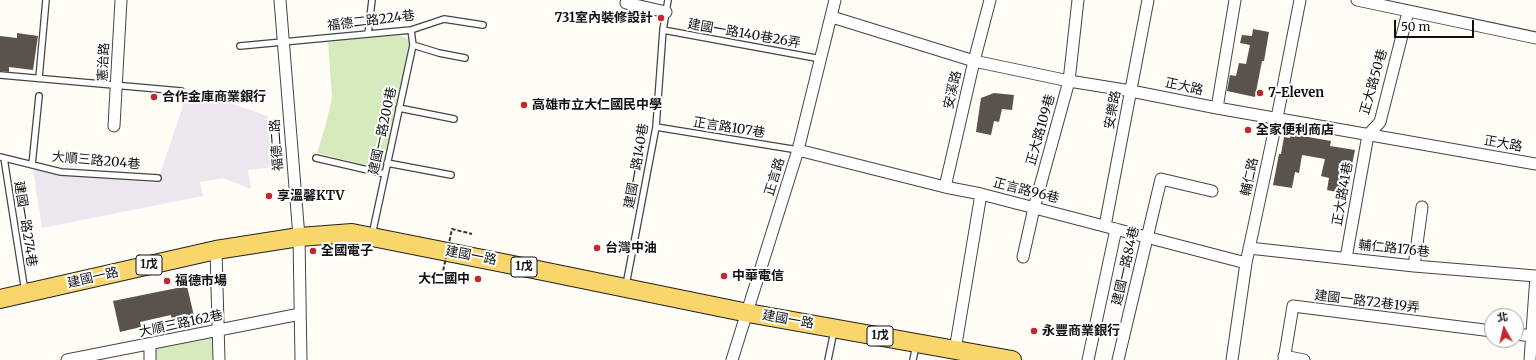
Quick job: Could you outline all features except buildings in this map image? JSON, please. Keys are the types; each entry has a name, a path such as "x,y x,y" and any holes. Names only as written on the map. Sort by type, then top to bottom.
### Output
{"main road":[{"name":"建國一路","path":"0,299 216,250 299,237 352,233 748,313 916,342 955,350 975,357 1012,360"}],"street":[{"name":"憲治路","path":"114,126 121,0"},
{"name":"福德二路","path":"280,0 299,237 301,360"},
{"name":"正言路","path":"732,360 798,150 835,0"},
{"name":"安溪路","path":"945,187 974,61 990,0"},
{"name":"正大路109巷","path":"1023,257 1034,208 1069,82 1078,0"},
{"name":"安樂路","path":"1104,226 1148,0"},
{"path":"1217,108 1235,0"},
{"name":"輔仁路","path":"1232,360 1246,263 1277,118 1300,0"},
{"path":"1357,0 1536,38"},
{"path":"626,3 666,12"},
{"name":"正大路50巷","path":"1368,135 1380,122 1408,12"},
{"name":"正大路","path":"832,17 974,61 1069,82 1131,91 1217,108 1536,164"},
{"name":"正大路41巷","path":"1346,258 1368,135"},
{"name":"正言路96巷","path":"798,150 945,187 981,194 1246,263"},
{"name":"建國一路84巷","path":"1118,360 1161,179 1212,191"},
{"path":"955,350 981,194"},
{"path":"1414,266 1422,207"},
{"path":"1088,360 1116,229"},
{"name":"輔仁路176巷","path":"1249,248 1414,266 1536,276"},
{"path":"216,250 219,360"},
{"path":"1530,360 1536,276"},
{"name":"建國一路72巷19弄","path":"1284,358 1293,306 1484,330"},
{"name":"大順三路162巷","path":"67,360 300,314"},
{"path":"1524,335 1532,336"},
{"path":"150,344 150,360"},
{"path":"1284,358 1304,360"}],"lane":[{"path":"40,78 46,0"},
{"path":"368,34 372,0"},
{"name":"建國一路140巷","path":"626,288 656,127 663,30 668,0"},
{"name":"福德二路224巷","path":"240,46 411,30 444,19 483,25"},
{"name":"建國一路200巷","path":"372,237 412,45 411,30"},
{"name":"建國一路140巷26弄","path":"663,30 821,59"},
{"path":"412,45 439,53 465,58"},
{"path":"0,75 117,84 181,91"},
{"name":"大順三路204巷","path":"32,165 39,96"},
{"path":"399,108 454,119"},
{"name":"正言路107巷","path":"656,127 798,150"},
{"name":"大順三路204巷","path":"2,158 61,172 158,178"},
{"name":"建國一路274巷","path":"2,158 25,294"},
{"path":"316,158 385,174"},
{"path":"387,163 451,175"},
{"path":"828,360 834,328"},
{"path":"913,360 916,342"}],"path":[{"path":"460,279 442,276 452,229 472,234"}],"shaded area":[{"path":"189,88 267,116 273,167 248,170 251,189 223,178 200,182 203,196 42,228 33,170 157,183"}],"green space":[{"path":"400,35 409,40 410,45 384,165 378,168 317,153 332,97 328,42"},
{"path":"214,338 215,360 155,360 154,348"}],"place":[{"name":"731室內裝修設計","path":"661,18"},
{"name":"7-Eleven","path":"1260,93"},
{"name":"合作金庫商業銀行","path":"154,97"},
{"name":"高雄市立大仁國民中學","path":"524,105"},
{"name":"全家便利商店","path":"1248,130"},
{"name":"享溫馨KTV","path":"269,196"},
{"name":"台灣中油","path":"597,248"},
{"name":"全國電子","path":"313,251"},
{"name":"中華電信","path":"724,276"},
{"name":"大仁國中","path":"478,279"},
{"name":"福德市場","path":"167,281"},
{"name":"永豐商業銀行","path":"1034,331"}]}
